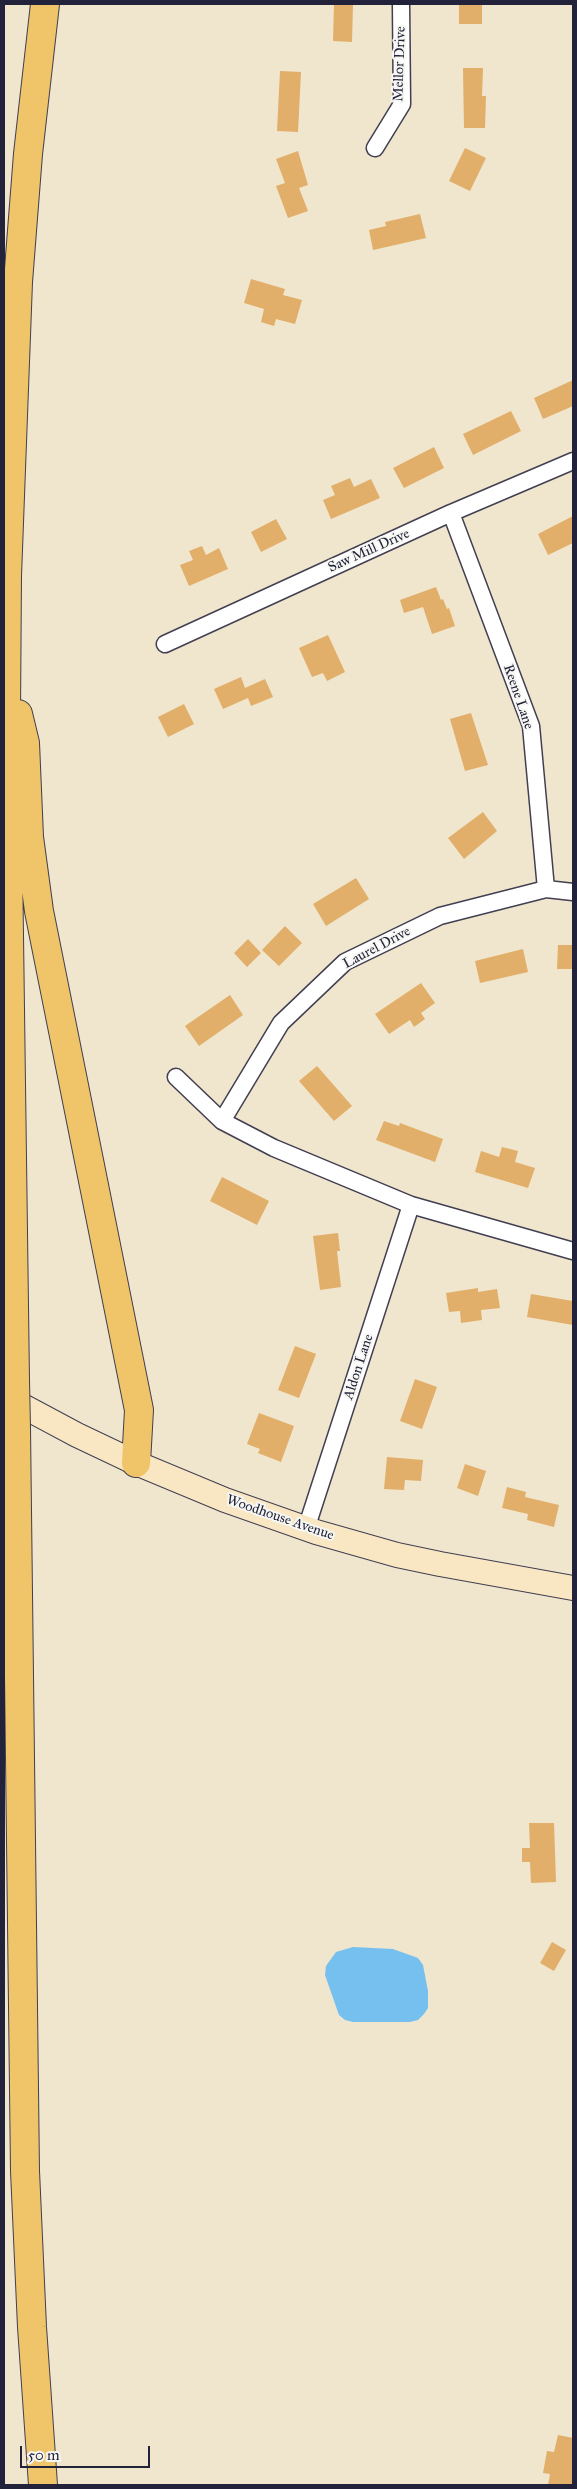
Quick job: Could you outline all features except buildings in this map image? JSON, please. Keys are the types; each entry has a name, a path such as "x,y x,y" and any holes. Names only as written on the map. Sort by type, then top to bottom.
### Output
{"highway":[{"path":"43,2485 30,2288 25,2171 16,1428 9,1388 6,683 9,501 18,282 28,154 45,4"},
{"path":"6,683 19,716 25,743 30,837 41,921 139,1410 136,1463"}],"main road":[{"name":"Woodhouse Avenue","path":"9,1388 77,1435 136,1463 225,1500 306,1529 396,1555 573,1588"}],"street":[{"name":"Mellor Drive","path":"375,148 402,104 401,4"},
{"name":"Saw Mill Drive","path":"165,644 452,513 573,461"},
{"name":"Reene Lane","path":"452,513 531,726 546,889"},
{"name":"Laurel Drive","path":"222,1121 281,1023 346,962 440,916 546,889 573,892"},
{"path":"176,1077 222,1121 274,1148 411,1205 573,1251"},
{"name":"Aldon Lane","path":"306,1529 411,1205"}],"water":[{"path":"353,1947 393,1949 418,1958 423,1965 428,1991 428,2008 418,2020 410,2022 353,2022 345,2020 339,2015 325,1975 326,1966 336,1952"}]}
